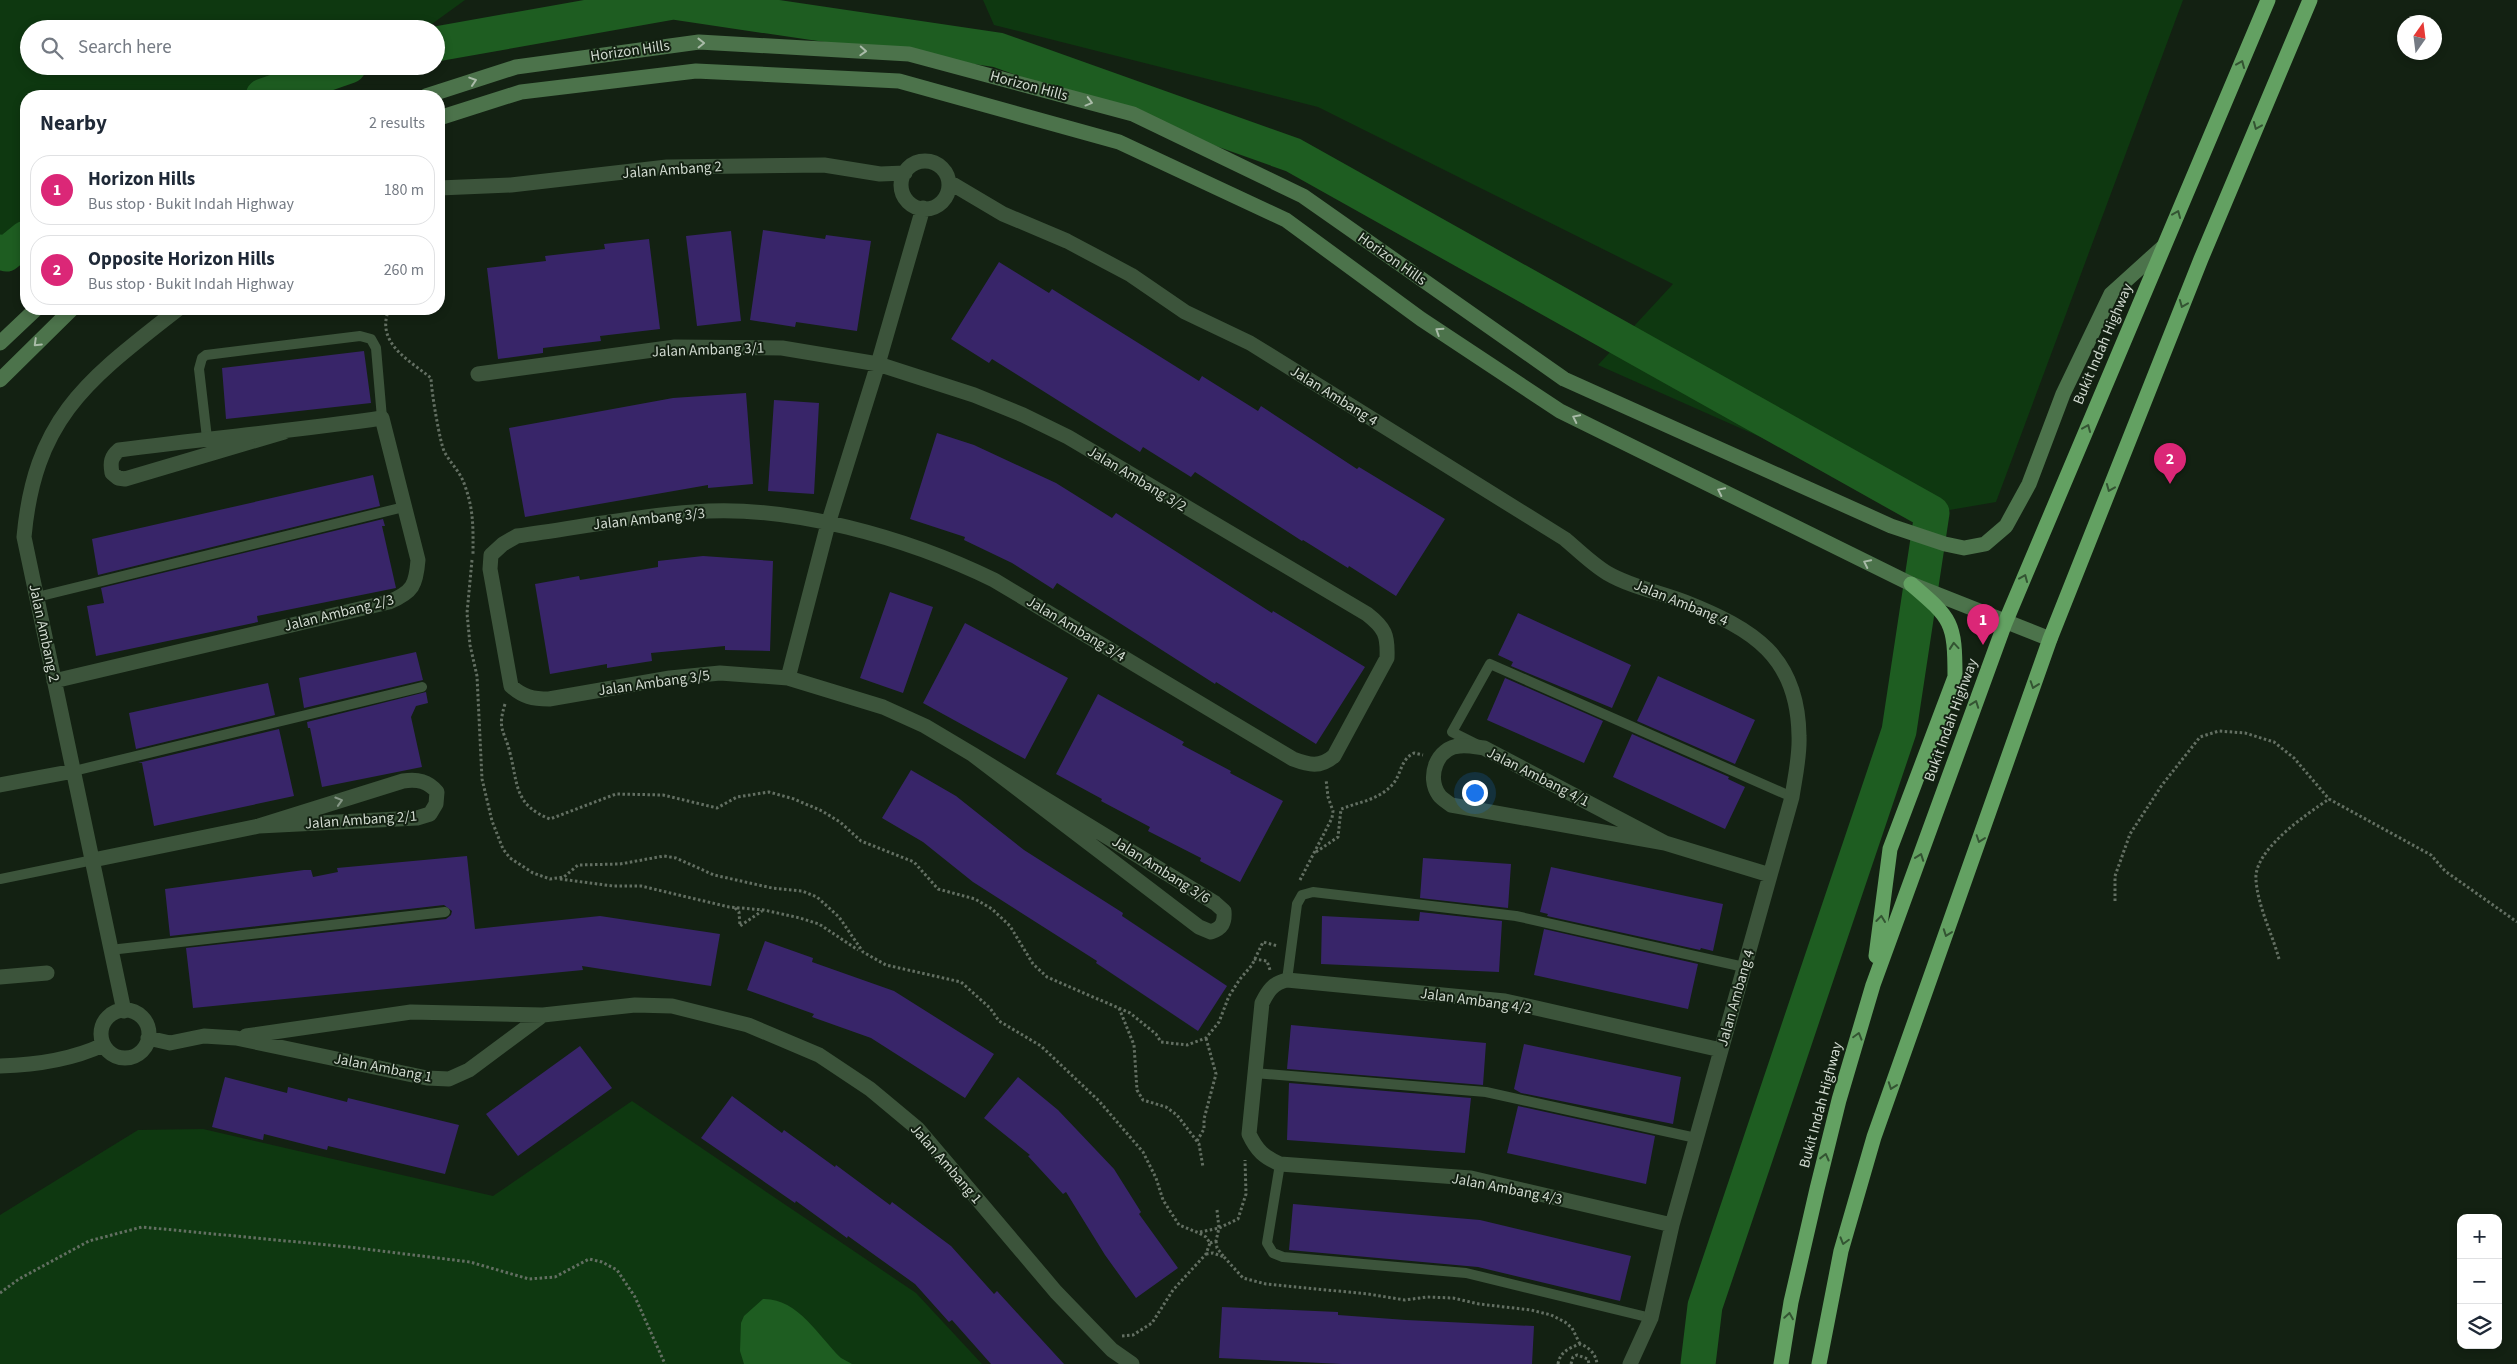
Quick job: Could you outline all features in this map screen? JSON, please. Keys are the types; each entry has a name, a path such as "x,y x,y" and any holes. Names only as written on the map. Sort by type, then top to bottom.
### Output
{"highway":[{"name":"Bukit Indah Highway","path":"1781,1364 1791,1302 1817,1189 1839,1100 1873,985 2005,623 2268,0"},
{"path":"1820,1364 1841,1251 1874,1137 2050,639 2201,259 2310,0"},
{"path":"1873,985 1890,849 1955,677 1955,646 1951,625 1940,609 1911,584"}],"street":[{"name":"Horizon Hills","path":"445,90 516,67 699,42 909,54 1134,114 1303,196 1564,379 1891,526 1945,544 1964,548 1986,544 2006,526 2029,484 2063,394 2111,294 2163,247"},
{"name":"Horizon Hills","path":"445,116 521,92 696,71 899,81 1119,142 1286,220 1421,319 1560,410 1911,584 2005,623 2050,639"},
{"path":"930,162 943,169 949,182 946,196 936,206 922,208 909,202 904,196 902,180 905,173 916,163 930,162"},
{"name":"Jalan Ambang 2","path":"445,188 511,185 667,167 824,165 880,174 905,173"},
{"name":"Jalan Ambang 4","path":"949,182 1002,214 1067,241 1131,275 1185,312 1250,343 1565,539 1606,572 1642,589 1728,621 1757,638 1779,662 1793,689 1799,738 1792,797 1672,1225 1651,1318 1630,1364"},
{"path":"788,678 828,524 878,364 922,208"},
{"path":"0,343 30,315"},
{"path":"0,380 66,315"},
{"name":"Jalan Ambang 2","path":"124,1010 24,537 32,483 43,449 54,426 92,379 171,315"},
{"name":"Jalan Ambang 3/1","path":"478,374 675,348 782,348 878,364"},
{"name":"Jalan Ambang 3/2","path":"878,364 974,395 1023,415 1068,437 1382,625 1388,642 1387,658 1334,756 1318,764"},
{"path":"284,432 125,479 118,478 112,473 110,464 112,456 119,450 207,438 284,432 382,418"},
{"name":"Jalan Ambang 2/3","path":"54,681 389,602 405,595 416,580 418,560 382,418"},
{"name":"Jalan Ambang 3/3","path":"516,691 490,569 491,555 503,544 517,536 695,512 764,513 828,524"},
{"name":"Jalan Ambang 3/4","path":"828,524 904,542 952,560 994,580 1293,759 1318,764"},
{"name":"Jalan Ambang 3/5","path":"516,691 534,699 549,699 670,678 720,673 788,678"},
{"name":"Jalan Ambang 3/6","path":"788,678 883,707 926,726 972,754 1215,903 1224,911 1225,920 1220,929 1211,932 1199,927 972,754"},
{"name":"Jalan Ambang 4/1","path":"1665,843 1484,748 1459,746 1445,751 1435,764 1433,781 1439,795 1451,805 1665,843 1770,875"},
{"path":"0,785 74,771"},
{"name":"Jalan Ambang 2/1","path":"92,860 259,826 403,781 417,779 430,784 437,792 436,804 430,814 417,818 259,826"},
{"path":"0,977 47,973"},
{"path":"1280,1164 1265,1158 1255,1148 1250,1134 1262,1003 1268,991 1278,982 1287,980"},
{"name":"Jalan Ambang 4/2","path":"1287,980 1505,1001 1721,1050"},
{"name":"Jalan Ambang 1","path":"236,1038 411,1012 543,1015 635,1005 672,1006 748,1025 819,1055 870,1089 918,1129 1056,1292 1112,1350 1132,1364"},
{"path":"124,1010 132,1012 145,1022 148,1038 145,1047 138,1054 128,1058 114,1055 103,1045 101,1033 104,1022 113,1014 124,1010"},
{"name":"Jalan Ambang 1","path":"148,1038 170,1042 204,1036 236,1038 427,1078 449,1079 470,1070 543,1015"},
{"path":"0,1066 79,1056 103,1045"},
{"name":"Jalan Ambang 4/3","path":"1280,1164 1471,1178 1672,1225"}],"lane":[{"path":"207,438 199,369 202,358 206,355 350,337 366,337 374,343 382,418"},
{"path":"37,598 404,507"},
{"path":"1484,748 1452,732 1490,664 1792,797"},
{"path":"74,771 422,687"},
{"path":"0,879 92,860"},
{"path":"1287,980 1297,904 1302,895 1313,892 1516,916 1744,968"},
{"path":"110,950 445,912"},
{"path":"1254,1074 1486,1092 1696,1138"},
{"path":"1280,1164 1267,1243 1273,1253 1284,1257 1466,1273 1651,1318"}],"path":[{"path":"387,315 386,330 393,347 402,358 431,378 441,442 445,452 460,473 470,500 475,534 467,613 470,645 477,676 482,780 486,804 497,836 510,858 533,873 550,879 564,877 578,865 620,864 664,856 676,858 714,875 772,888 802,891 817,897 839,918 863,952"},
{"path":"516,691 500,724 510,754 517,787 530,807 541,815 550,819 616,794 663,795 717,808 737,797 759,793 780,794 830,816 869,845 914,862 938,889 984,904 1010,926 1033,964 1047,977 1059,984 1119,1008 1146,1024 1161,1042 1187,1045 1206,1038 1219,1022 1229,996 1252,965 1263,942 1281,947 1283,940"},
{"path":"2115,901 2115,876 2130,834 2162,784 2200,737 2219,731 2245,733 2274,742 2300,764 2329,799 2431,855 2445,870 2475,894 2517,922"},
{"path":"1314,854 1338,836 1341,809 1376,798 1386,791 1394,782 1407,757 1414,753 1422,755 1435,764"},
{"path":"1295,888 1314,854 1334,811 1318,764"},
{"path":"2279,958 2256,879 2262,859 2275,843 2300,820 2329,799"},
{"path":"558,878 613,886 641,886 734,908 763,911 819,924 886,965 961,982 990,1008 999,1021 1041,1046 1099,1102 1143,1152 1156,1178 1163,1200 1179,1226 1199,1233 1206,1237 1210,1243"},
{"path":"734,908 739,912 740,926 763,911"},
{"path":"1119,1008 1134,1044 1137,1090 1144,1100 1166,1107 1178,1115 1197,1141 1203,1155 1203,1167"},
{"path":"1197,1141 1204,1129 1204,1119 1216,1074 1206,1038"},
{"path":"1217,1210 1219,1228 1216,1241 1217,1248 1242,1278 1266,1284 1368,1294 1405,1300 1427,1297 1453,1298 1479,1304 1531,1310 1550,1315 1565,1322 1572,1328 1580,1344 1590,1350 1597,1364"},
{"path":"0,1293 18,1279 89,1241 142,1227 349,1247 470,1262 529,1279 555,1277 589,1259 602,1262 617,1270 635,1297 665,1364"},
{"path":"1199,1233 1219,1228"},
{"path":"1210,1243 1216,1241"},
{"path":"1112,1350 1120,1336 1132,1335 1152,1323 1173,1290 1206,1254 1210,1243"},
{"path":"1206,1254 1213,1253 1224,1257"},
{"path":"1558,1364 1560,1357 1565,1351 1580,1344"},
{"path":"1571,1364 1573,1357 1577,1355 1588,1359 1589,1364"}],"shaded area":[{"path":"0,0 465,0 437,20 20,20 20,75 323,75 280,90 20,90 20,243 6,254 0,252"},
{"path":"983,0 2183,0 1996,502 1932,513 1598,365 1673,284 1318,107 994,25"},
{"path":"632,1101 916,1293 982,1364 0,1364 0,1215 138,1130 203,1129 493,1196"},
{"path":"763,1299 775,1300 797,1312 807,1320 841,1358 852,1364 744,1364 740,1351 741,1323 744,1316"}],"building":[{"path":"763,230 825,239 826,235 871,241 857,331 796,322 795,327 750,320"},
{"path":"731,231 741,321 697,326 686,236"},
{"path":"649,239 660,329 600,336 601,341 543,348 543,353 498,359 487,268 546,261 545,256 605,249 604,244"},
{"path":"999,262 1049,293 1052,289 1199,381 1202,376 1258,411 1261,406 1357,469 1359,467 1445,519 1396,596 1349,566 1348,568 1302,541 1195,472 1191,477 1143,447 1140,452 992,359 989,363 951,339"},
{"path":"364,351 371,403 226,419 222,368"},
{"path":"746,393 753,484 708,488 708,485 525,517 509,428 673,398"},
{"path":"774,400 819,403 814,494 768,491"},
{"path":"937,433 974,445 1056,483 1112,518 1116,513 1272,613 1273,611 1365,667 1316,744 1216,682 1215,684 1057,583 1053,589 1012,563 964,540 965,537 910,519"},
{"path":"373,475 380,506 98,575 92,539"},
{"path":"383,519 385,526 382,526 396,588 257,616 258,622 96,656 87,606 104,603 101,588"},
{"path":"703,556 773,561 770,651 725,650 725,646 651,653 652,661 607,668 607,664 550,674 535,584 579,576 580,580 658,567 658,561"},
{"path":"890,592 933,607 903,693 860,678"},
{"path":"1518,613 1631,665 1612,708 1511,666 1513,662 1498,655"},
{"path":"965,623 1068,678 1025,759 923,703"},
{"path":"416,652 423,680 304,708 299,678"},
{"path":"1658,676 1755,720 1735,764 1637,721"},
{"path":"1505,678 1603,721 1584,763 1487,720"},
{"path":"268,683 275,715 136,749 129,713"},
{"path":"426,692 428,703 416,706 411,717 422,767 322,787 310,728 308,728 307,722"},
{"path":"1098,694 1184,742 1182,745 1231,771 1230,773 1283,801 1240,882 1200,861 1201,858 1148,831 1150,827 1056,774"},
{"path":"279,729 294,796 154,826 142,763 138,763"},
{"path":"1632,734 1729,777 1728,779 1745,787 1725,829 1613,777"},
{"path":"911,770 956,796 1024,850 1123,913 1122,916 1227,986 1198,1031 1096,963 1097,961 973,882 923,842 882,818"},
{"path":"467,856 475,929 600,916 720,934 711,986 582,966 583,970 193,1008 186,948 446,919 451,915 452,911 444,905 170,936 165,889 304,870 311,870 313,877 338,872 337,868"},
{"path":"1423,858 1511,864 1508,908 1420,898"},
{"path":"1551,867 1723,904 1713,951 1701,948 1700,950 1547,916 1548,914 1540,912"},
{"path":"1420,912 1502,921 1499,972 1321,964 1322,916 1419,921"},
{"path":"1544,929 1698,964 1688,1009 1534,975"},
{"path":"765,941 813,958 812,962 894,991 994,1054 965,1098 871,1038 812,1017 814,1014 747,990"},
{"path":"1291,1025 1486,1043 1483,1085 1287,1069"},
{"path":"1524,1044 1681,1077 1673,1124 1521,1093 1514,1089"},
{"path":"580,1046 612,1088 518,1156 486,1114"},
{"path":"225,1077 287,1093 288,1087 347,1102 348,1098 459,1125 445,1174 328,1146 327,1150 264,1134 263,1140 212,1127"},
{"path":"1018,1077 1058,1110 1114,1169 1141,1212 1139,1214 1178,1268 1136,1298 1105,1255 1066,1192 1063,1194 1028,1156 1030,1155 984,1118"},
{"path":"1289,1083 1471,1098 1465,1153 1287,1140"},
{"path":"732,1096 782,1133 784,1130 835,1167 836,1165 890,1205 892,1202 951,1246 994,1294 997,1291 1064,1364 991,1364 952,1320 949,1322 915,1284 848,1236 847,1238 796,1201 795,1203 701,1138"},
{"path":"1518,1106 1655,1136 1646,1184 1507,1153"},
{"path":"1293,1204 1480,1220 1631,1256 1620,1301 1478,1267 1289,1250"},
{"path":"1222,1307 1338,1312 1338,1315 1406,1320 1534,1326 1532,1364 1342,1364 1219,1358"}],"waterway":[{"path":"445,42 673,2 998,50 1293,155 1932,513 1899,731 1705,1306 1698,1364"},
{"path":"280,90 323,75"},
{"path":"0,252 6,254 20,243"}],"place":[{"name":"Opposite Horizon Hills","path":"2170,484"},
{"name":"Horizon Hills","path":"1983,645"}]}
